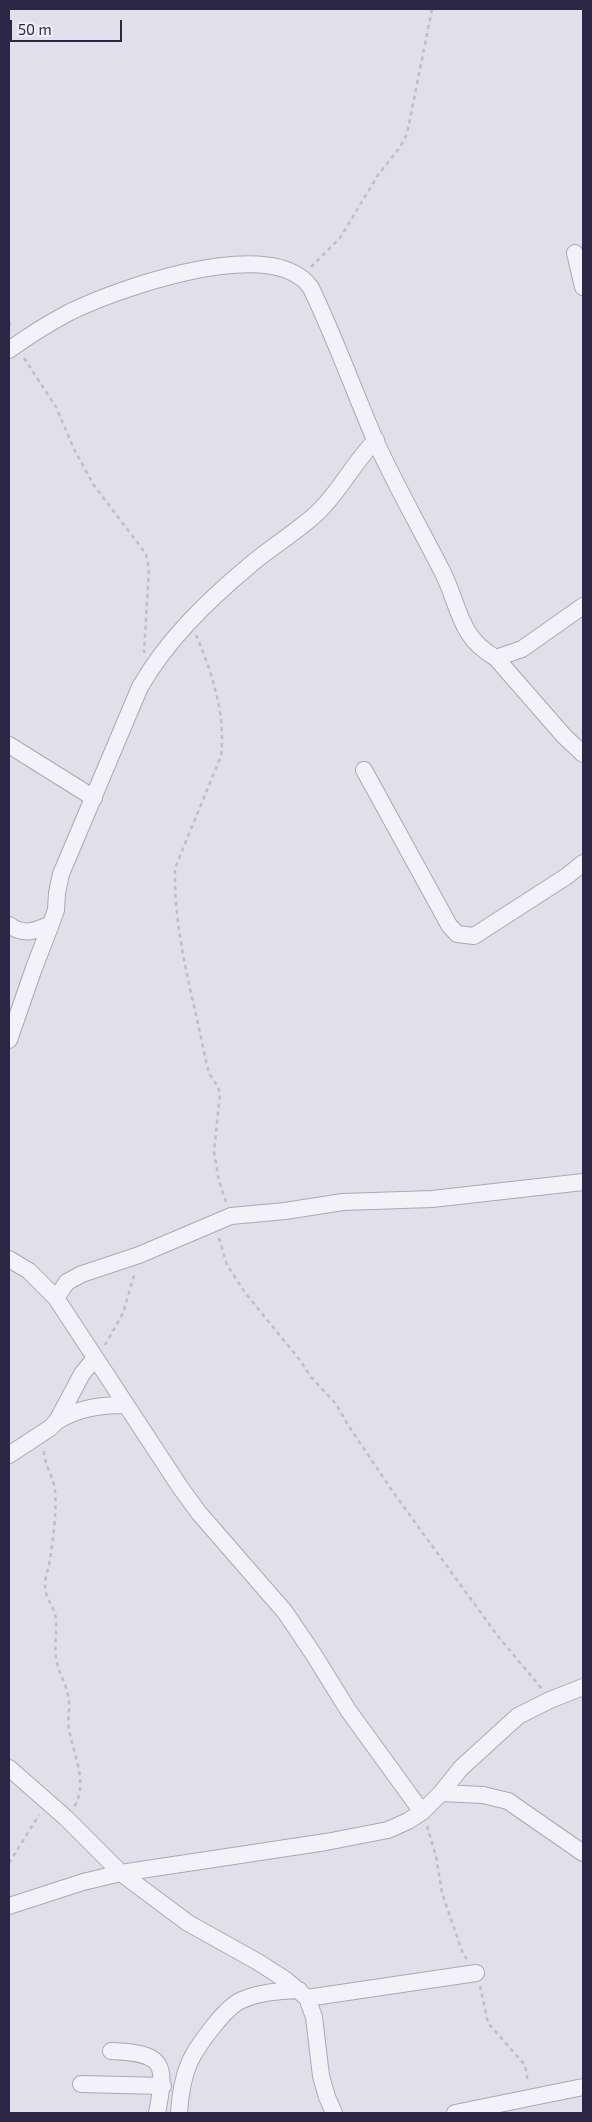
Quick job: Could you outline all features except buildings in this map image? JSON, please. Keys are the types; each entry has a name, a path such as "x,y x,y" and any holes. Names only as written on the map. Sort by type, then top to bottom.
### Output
{"street":[{"path":"575,253 583,287"},
{"path":"13,348 70,313 124,290 187,272 240,264 268,266 288,271 301,277 311,288 317,300 376,440 401,495 453,595 461,620 470,639 483,651 496,658 564,736 583,754"},
{"path":"9,1040 56,910 61,874 146,676 156,660 190,621 250,565 316,514 331,497 354,464 376,440"},
{"path":"496,658 522,649 583,606"},
{"path":"9,745 94,798"},
{"path":"364,770 415,860 448,925 457,934 474,936 567,876 583,863"},
{"path":"9,925 23,932 35,932 51,924"},
{"path":"56,1298 67,1282 82,1274 139,1255 231,1216 285,1211 343,1202 432,1199 583,1182"},
{"path":"9,1259 29,1272 56,1298 164,1465 198,1513 285,1612 314,1654 348,1710 422,1812"},
{"path":"54,1424 82,1374 95,1358"},
{"path":"9,1455 54,1424 82,1409 102,1405 125,1405"},
{"path":"9,1906 83,1882 121,1873 388,1830 422,1812 484,1745 518,1716 550,1700 583,1687"},
{"path":"9,1768 66,1818 121,1873 188,1923 258,1962 302,1994 314,2017 321,2076 334,2113"},
{"path":"441,1793 483,1795 508,1801 583,1853"},
{"path":"178,2113 181,2092 190,2060 222,2015 240,2000 267,1992 302,1994 476,1973"},
{"path":"111,2051 137,2052 152,2057 160,2066 163,2086 157,2113"},
{"path":"81,2084 163,2086"},
{"path":"455,2113 583,2087"}],"path":[{"path":"301,277 340,238 378,175 407,134 432,9"},
{"path":"13,348 32,371 56,407 74,449 94,484 146,554 149,569 144,640 146,676"},
{"path":"190,621 206,659 218,704 223,737 221,756 175,868 174,884 185,972 209,1073 220,1094 214,1152 219,1181 231,1216 223,1225 218,1237 220,1247 227,1265 246,1294 299,1359 311,1377 336,1404 393,1492 497,1635 550,1700"},
{"path":"95,1358 108,1341 123,1313 131,1290 139,1255"},
{"path":"54,1424 44,1454 55,1488 56,1504 50,1560 44,1587 54,1609 56,1622 55,1651 69,1697 68,1722 81,1788 78,1800 66,1818"},
{"path":"9,1863 48,1802"}]}
